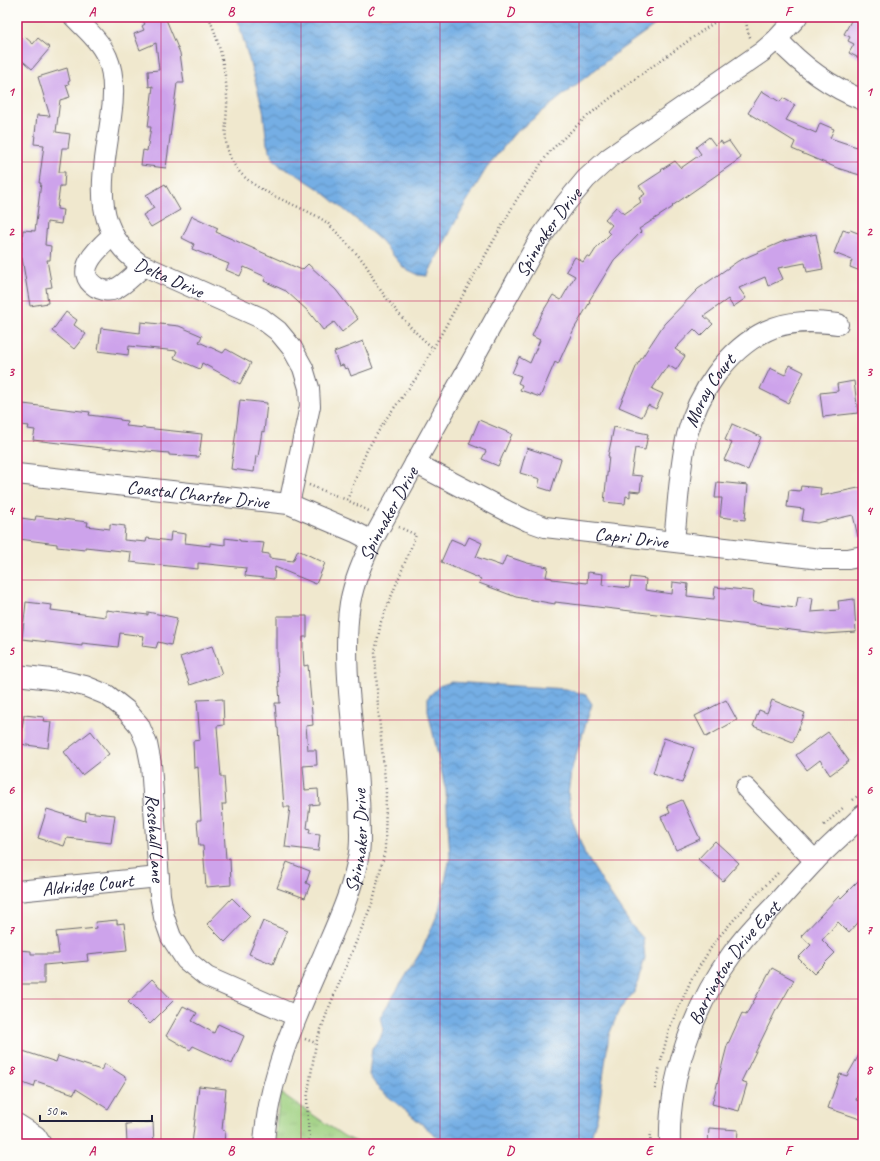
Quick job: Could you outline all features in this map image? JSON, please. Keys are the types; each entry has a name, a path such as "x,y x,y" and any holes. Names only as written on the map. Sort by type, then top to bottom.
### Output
{"street":[{"name":"Delta Drive","path":"74,17 99,42 107,57 113,78 113,101 102,184 102,203 107,222 126,254 144,266 261,318 278,331 292,348 303,368 309,388 310,406 289,504"},
{"name":"Spinnaker Drive","path":"264,1144 270,1100 280,1060 296,1016 351,888 359,852 360,811 348,671 347,639 350,603 359,571 372,541 539,240 566,203 586,179 609,158 762,52 797,17"},
{"path":"777,38 800,62 823,79 863,100"},
{"path":"113,234 95,251 87,266 88,278 92,285 107,291 114,290 144,266"},
{"name":"Moray Court","path":"674,541 687,435 696,411 715,376 728,359 766,330 788,324 816,321 838,324"},
{"name":"Capri Drive","path":"415,463 509,512 544,527 821,559 848,559 863,556"},
{"name":"Coastal Charter Drive","path":"17,474 289,504 355,532 372,541"},
{"name":"Rosehall Lane","path":"17,675 58,680 85,686 107,695 126,710 139,726 147,744 152,764 160,899 171,937 186,960 207,977 296,1016"},
{"path":"746,788 815,861"},
{"name":"Barrington Drive East","path":"670,1144 672,1102 677,1072 686,1042 699,1011 714,983 732,954 752,929 815,861 863,815"},
{"name":"Aldridge Court","path":"17,891 158,877"},
{"path":"17,1124 36,1136 41,1144"}],"path":[{"path":"209,17 219,48 225,78 227,112 226,140 229,154 236,168 245,178 327,222 367,266 376,284 404,321 417,335 433,348"},
{"path":"347,500 367,450 386,419 417,377 517,200 550,150 585,118 634,80 722,17"},
{"path":"745,17 748,34 753,43"},
{"path":"309,485 347,500 371,512"},
{"path":"394,524 416,535"}],"green space":[{"path":"281,1093 344,1136 361,1144 275,1144"}],"water":[{"path":"237,17 666,17 620,50 514,134 486,169 461,211 427,276 419,275 404,268 381,241 357,220 319,189 296,174 281,167 273,158 267,144 263,109"},
{"path":"451,682 566,689 586,695 592,704 571,771 568,795 572,819 585,854 631,925 643,938 645,958 635,991 619,1010 609,1035 598,1114 589,1144 446,1144 378,1088 369,1075 372,1048 380,1039 383,1029 380,1017 422,950 439,911 450,857 446,791 428,711 428,697 439,686"}],"building":[{"path":"141,17 165,17 180,53 184,83 177,83 166,168 141,165 143,150 147,151 151,127 148,127 153,86 149,87 148,71 159,70 156,43 140,50 134,34 144,30 142,26 145,24"},
{"path":"853,17 858,17 863,20 863,60 849,53 854,44 848,41 850,37 844,34"},
{"path":"24,36 33,44 38,38 50,48 32,69 17,56 17,45"},
{"path":"67,68 70,81 68,82 69,84 66,85 70,97 60,100 56,132 70,134 68,148 62,148 59,172 65,172 64,186 60,186 57,209 63,210 61,224 47,222 45,245 51,246 50,260 47,260 52,287 46,288 48,303 30,306 22,258 20,258 23,230 35,231 41,183 39,183 44,145 34,144 37,115 50,116 38,77"},
{"path":"762,91 780,102 783,98 795,105 786,120 816,133 820,123 834,129 830,138 863,149 863,176 837,168 792,149 795,142 748,113"},
{"path":"709,137 715,145 721,141 723,144 729,141 741,158 672,206 673,207 639,229 641,232 614,260 589,301 590,302 574,329 558,364 555,362 540,397 520,390 522,385 518,383 521,376 512,373 519,357 530,363 540,340 532,336 542,313 553,295 561,300 575,276 566,271 575,257 583,262 587,256 590,258 597,247 610,234 607,231 612,225 605,219 616,207 624,214 641,202 639,198 645,194 639,186 675,161 681,168 701,154 696,147"},
{"path":"165,184 180,210 151,227 143,215 154,208 146,195"},
{"path":"192,216 218,228 216,232 302,270 308,264 336,290 358,319 342,332 334,322 323,330 309,312 286,291 264,281 266,277 244,267 240,276 226,270 229,264 192,249 194,244 182,238"},
{"path":"843,230 849,232 850,230 863,235 863,272 850,267 852,260 834,253"},
{"path":"816,234 823,269 807,272 805,263 778,268 783,279 768,286 765,277 739,288 746,298 733,307 728,299 704,316 713,324 701,336 694,329 675,349 685,356 676,370 668,365 652,389 663,394 656,409 648,405 642,417 619,407 637,365 664,324 698,289 738,261 784,241"},
{"path":"66,312 77,320 74,325 86,334 74,349 52,331"},
{"path":"141,322 179,326 202,336 199,342 223,353 226,349 251,363 240,384 202,363 200,369 174,358 177,351 129,346 128,355 98,351 101,328 140,333"},
{"path":"363,341 373,368 351,376 348,368 345,369 343,365 339,366 334,352"},
{"path":"790,365 804,372 788,403 760,389 770,368 785,375"},
{"path":"854,381 858,413 823,417 820,393 838,391 837,384"},
{"path":"240,400 267,403 264,432 262,431 254,472 231,469"},
{"path":"23,404 90,412 89,415 127,421 126,426 202,434 199,457 33,440 35,430 28,429 29,426 21,425"},
{"path":"479,420 512,434 498,466 482,459 486,451 469,444"},
{"path":"732,424 761,437 748,470 724,460 732,443 725,440"},
{"path":"614,427 648,434 645,450 635,448 631,475 642,476 640,492 630,491 630,497 626,496 625,504 604,502 608,456"},
{"path":"527,448 561,459 551,491 538,487 540,479 520,473"},
{"path":"717,482 748,485 745,520 720,517 722,498 715,498"},
{"path":"801,486 821,488 820,496 863,487 863,536 858,537 853,515 817,523 802,521 804,509 787,507 789,490 800,491"},
{"path":"36,516 88,522 87,526 110,529 110,524 125,526 124,540 146,542 147,538 170,541 171,532 186,534 185,543 210,546 210,543 225,545 225,538 264,543 262,553 269,554 269,558 293,561 298,550 325,563 316,584 275,567 274,579 245,576 246,568 198,563 198,569 130,562 131,552 85,547 85,550 57,547 57,544 19,539 21,518 35,520"},
{"path":"469,537 482,543 476,557 502,566 506,556 527,563 548,567 546,577 552,579 587,583 588,572 603,574 602,585 629,588 631,577 646,579 645,590 672,594 673,582 688,584 687,596 714,599 715,587 754,591 753,602 796,608 798,597 813,598 811,612 839,610 838,601 854,599 856,632 825,634 555,602 555,604 516,597 479,583 481,579 441,562 451,539 465,545"},
{"path":"26,602 52,605 51,610 106,617 106,610 148,615 148,612 177,618 171,645 158,642 156,648 142,646 144,636 120,633 118,647 82,643 82,646 22,639"},
{"path":"277,616 307,616 307,637 303,637 303,649 304,666 308,665 313,725 306,726 308,750 316,750 317,765 303,766 305,790 318,789 319,804 310,805 307,828 310,829 309,833 320,834 318,851 285,847 290,807 284,807 275,703 280,703 277,660"},
{"path":"212,646 222,674 190,685 180,657"},
{"path":"223,699 224,725 217,726 221,777 224,777 226,804 222,804 226,859 230,858 231,885 206,887 203,846 199,846 197,820 201,820 198,767 194,768 193,741 200,740 197,700"},
{"path":"726,700 737,720 706,737 695,716"},
{"path":"772,700 805,713 793,742 753,726 759,710 767,713"},
{"path":"24,715 44,717 43,721 51,722 48,748 20,744"},
{"path":"91,731 109,754 82,775 64,752"},
{"path":"828,732 849,761 830,775 820,760 807,770 796,755"},
{"path":"664,738 694,748 682,783 653,773"},
{"path":"682,800 700,839 676,850 661,817 670,813 667,806"},
{"path":"47,809 85,821 86,812 115,815 111,843 67,838 64,846 38,838"},
{"path":"715,841 739,863 723,881 698,859"},
{"path":"287,862 310,871 306,883 310,885 305,898 277,888"},
{"path":"863,876 863,917 849,933 838,922 822,940 835,953 814,974 798,958 811,945 801,936 839,896 841,898"},
{"path":"232,898 250,916 225,942 207,924"},
{"path":"117,920 117,924 124,923 127,950 87,954 88,961 44,965 44,984 17,984 17,950 31,951 31,954 59,954 56,932 97,928 96,922"},
{"path":"263,921 287,931 273,964 249,954"},
{"path":"772,968 794,980 776,1010 741,1082 747,1084 739,1111 712,1104 727,1046 742,1013 746,1015"},
{"path":"152,979 173,1001 150,1024 128,1002"},
{"path":"183,1006 197,1013 192,1021 214,1033 218,1024 244,1036 232,1064 193,1046 190,1050 166,1036"},
{"path":"863,1048 863,1079 856,1100 863,1102 863,1120 828,1108 840,1074 847,1076"},
{"path":"17,1049 56,1062 58,1056 101,1070 105,1064 127,1078 108,1109 76,1089 74,1094 36,1081 34,1087 17,1081"},
{"path":"199,1086 226,1089 222,1130 225,1131 224,1144 192,1144"},
{"path":"153,1122 154,1144 127,1144 126,1124"},
{"path":"709,1128 738,1130 737,1144 708,1144"}]}
